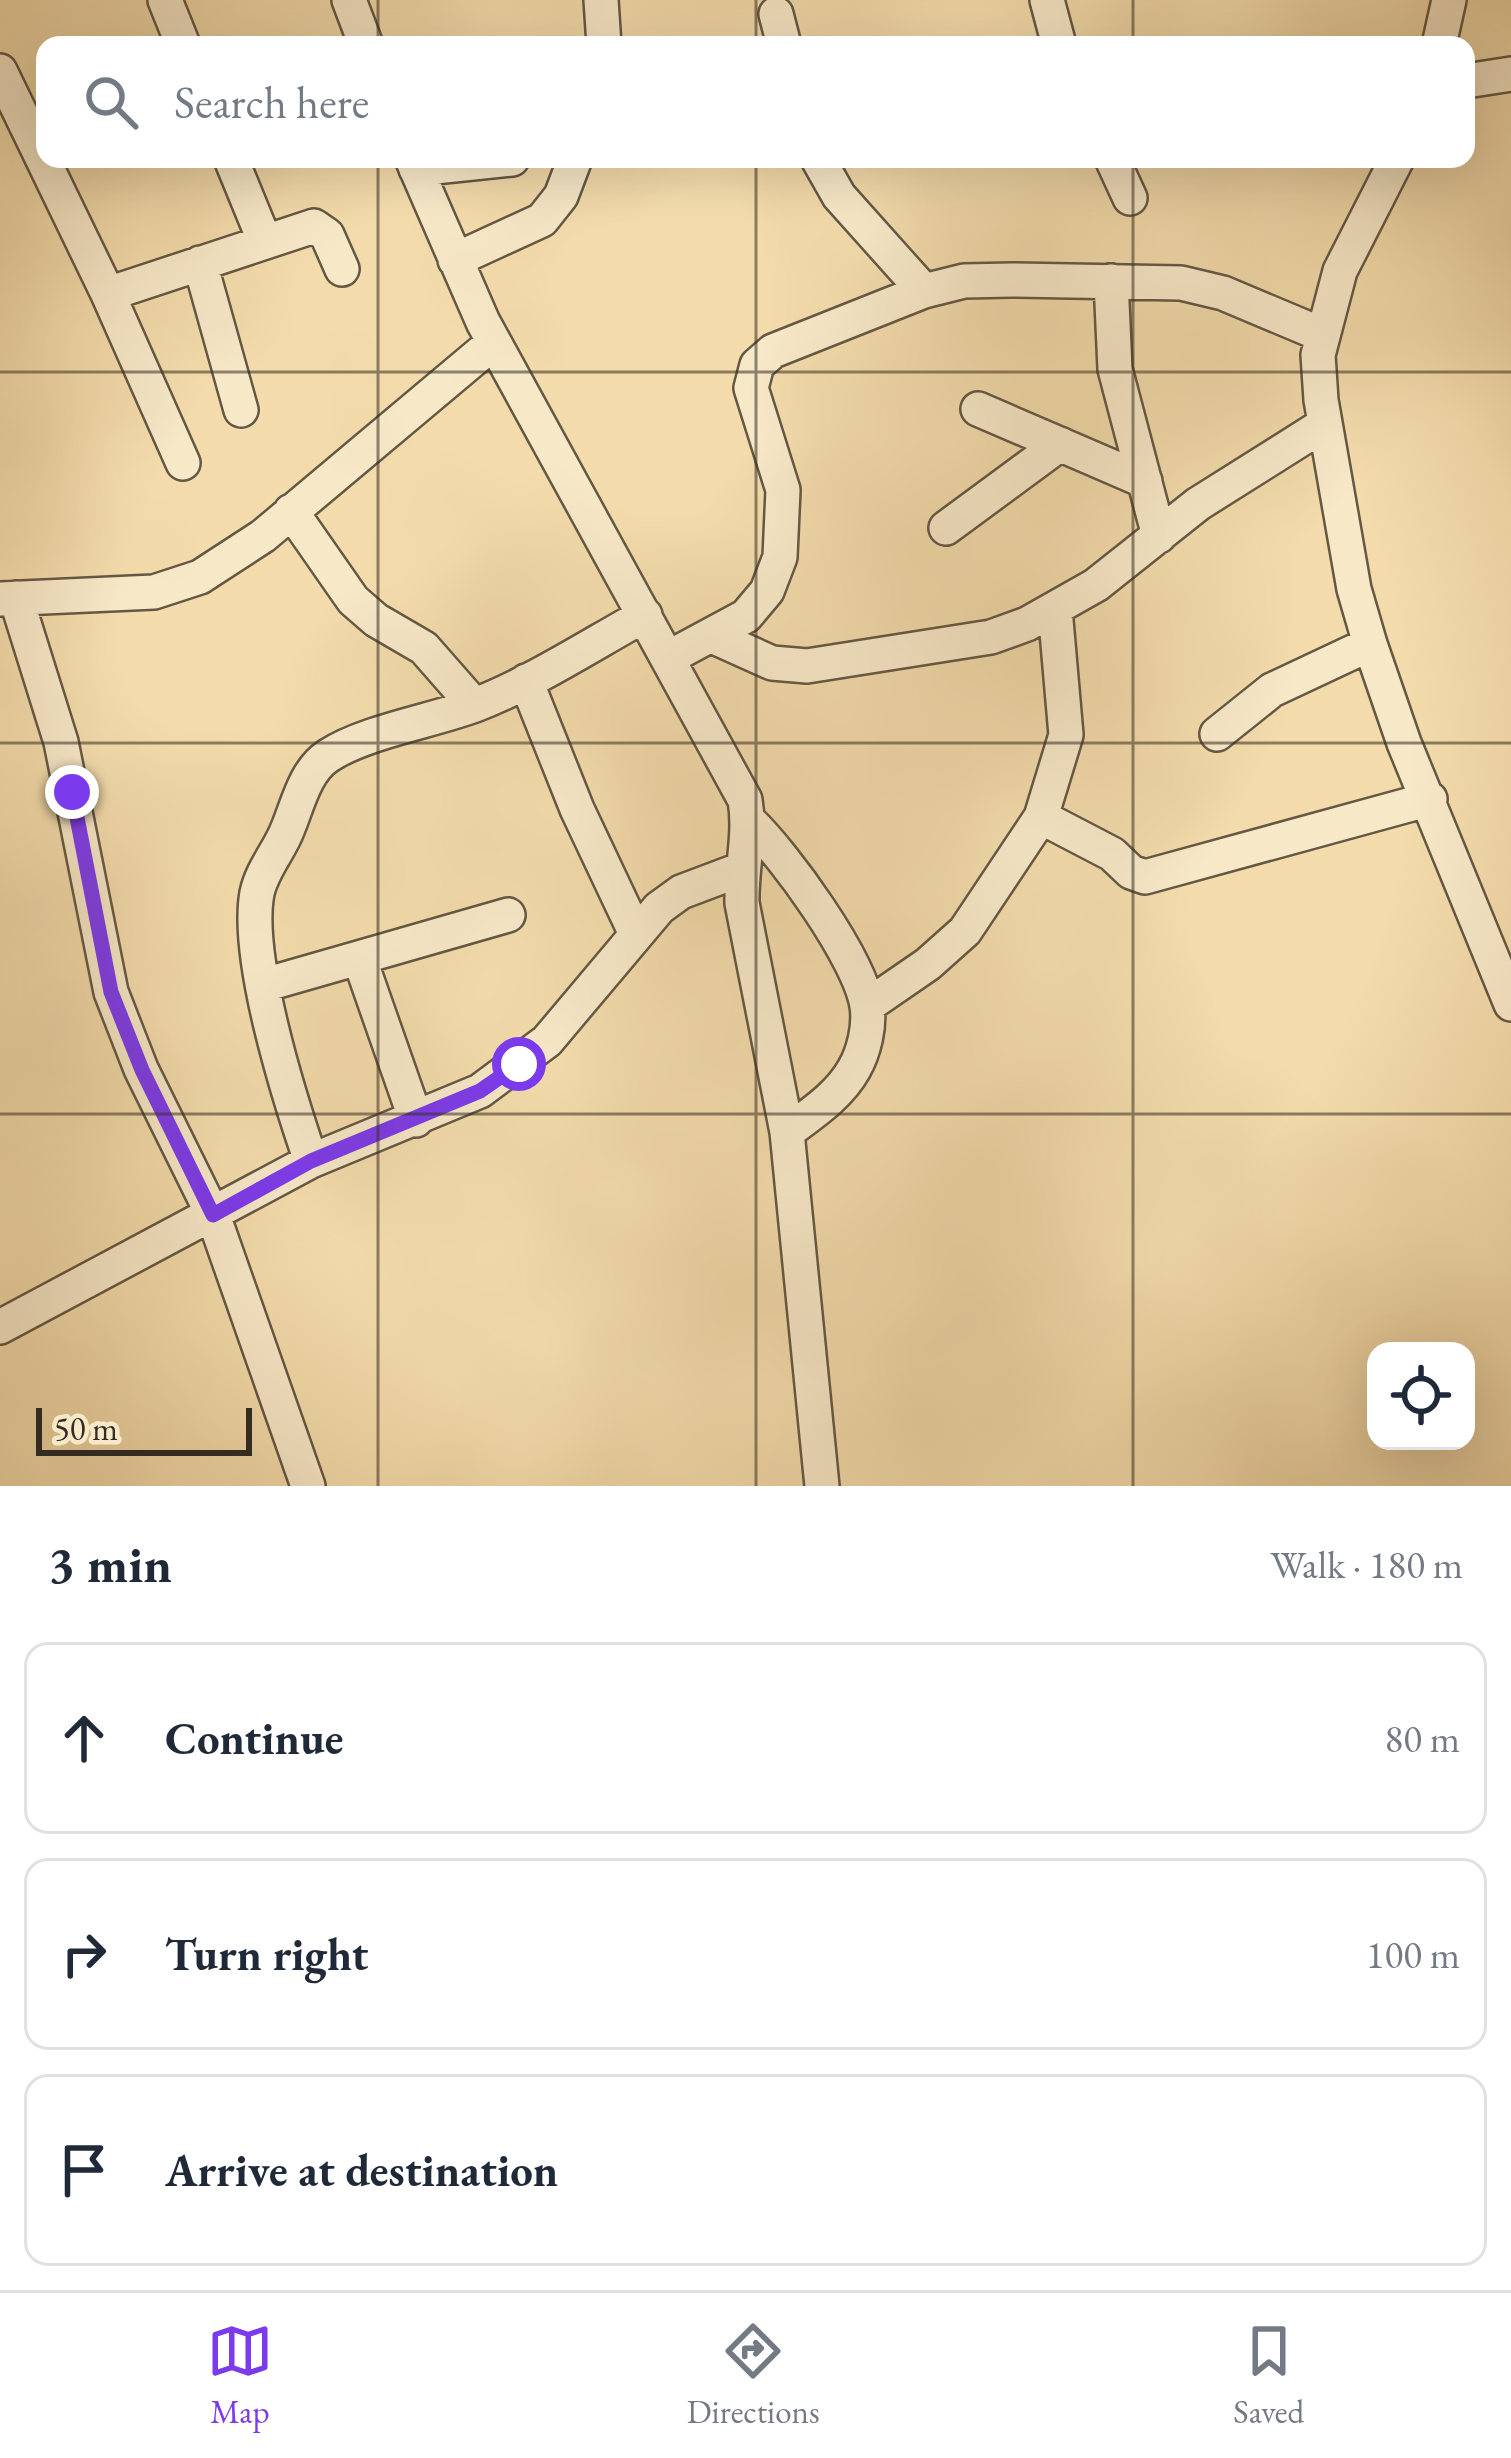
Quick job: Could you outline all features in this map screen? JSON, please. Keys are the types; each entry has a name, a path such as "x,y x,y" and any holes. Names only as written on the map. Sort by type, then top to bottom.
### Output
{"street":[{"path":"165,0 179,36"},
{"path":"349,0 362,36"},
{"path":"601,0 603,36"},
{"path":"1047,0 1057,36"},
{"path":"1441,36 1449,0"},
{"path":"0,71 36,145"},
{"path":"1475,80 1511,74"},
{"path":"47,168 183,464"},
{"path":"235,168 265,242"},
{"path":"416,168 494,342 745,800 749,821 742,869 747,934 787,1132 822,1486"},
{"path":"455,260 542,220 561,196 572,168"},
{"path":"823,168 838,196 924,291"},
{"path":"1116,168 1130,198"},
{"path":"1392,168 1340,271 1322,335 1318,355 1325,424 1354,589 1370,644 1404,743 1511,1004"},
{"path":"108,294 314,226 322,229 341,269"},
{"path":"200,263 241,410"},
{"path":"668,658 746,616 767,591 780,556 783,490 751,388 758,365 773,351 924,291 964,281 1181,283 1240,299 1322,335"},
{"path":"1112,281 1115,369 1159,536"},
{"path":"308,1486 213,1215 142,1070 111,992 61,742 8,599 154,592 179,586 236,556 494,342"},
{"path":"978,409 1145,481"},
{"path":"714,637 772,663 807,665 991,637 1055,610 1096,585 1239,476 1325,424"},
{"path":"946,528 1060,444"},
{"path":"291,511 353,600 376,620 424,648 474,705"},
{"path":"867,1006 928,964 965,931 1042,817 1066,735 1055,610"},
{"path":"311,1161 291,1102 264,985 256,898 260,879 279,851 314,769 341,750 474,705 526,681 645,615"},
{"path":"1216,734 1272,691 1370,644"},
{"path":"526,681 577,809 636,934"},
{"path":"1042,817 1144,877 1430,799"},
{"path":"749,821 778,848 819,911 856,975 867,1006 866,1036 854,1070 830,1100 787,1132"},
{"path":"0,1327 311,1161 480,1091 547,1041 659,908 681,892 742,869"},
{"path":"264,985 508,915"},
{"path":"360,960 416,1120"}],"route":[{"path":"72,792 111,992 142,1070 213,1215 311,1161 480,1091 519,1064"}]}
